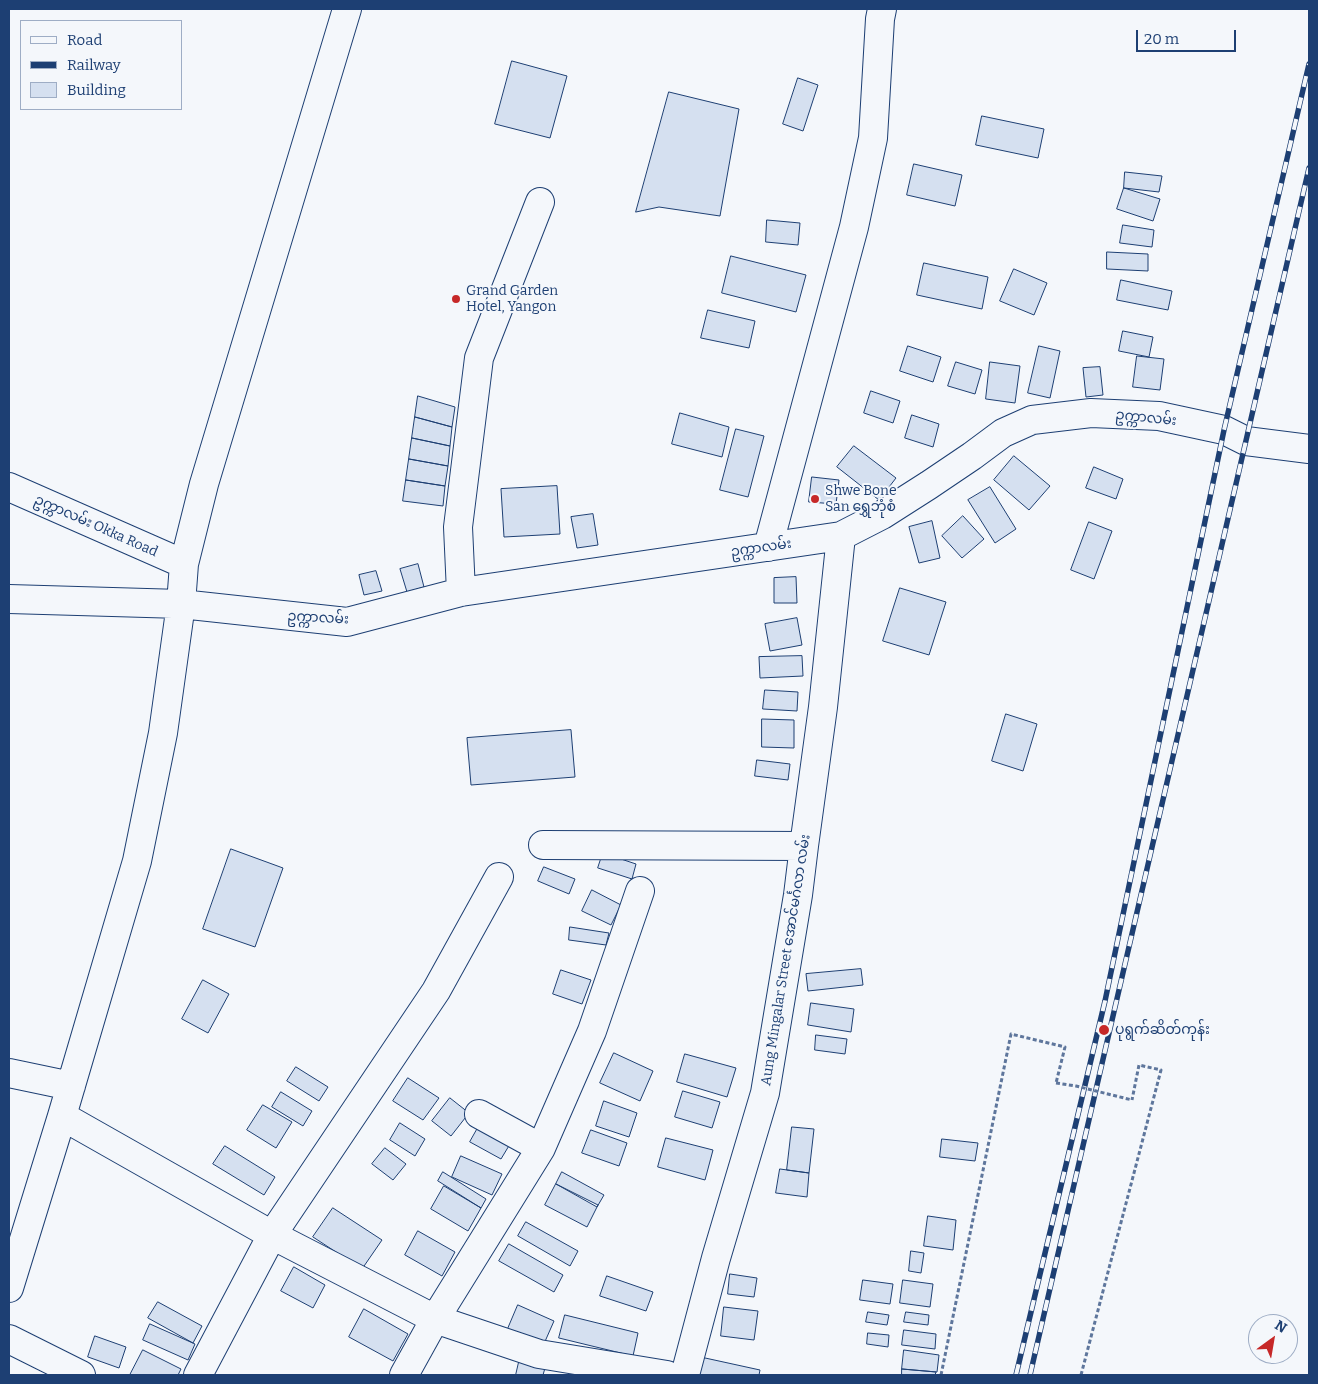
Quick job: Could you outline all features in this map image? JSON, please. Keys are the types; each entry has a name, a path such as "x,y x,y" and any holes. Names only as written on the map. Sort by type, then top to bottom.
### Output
{"street":[{"path":"9,1288 137,861 163,732 181,604 184,564 204,484 347,9"},
{"path":"768,547 854,227 873,138 882,9"},
{"path":"461,592 458,527 479,358 540,202"},
{"name":"ဥက္ကာလမ်း","path":"9,599 181,604 347,622 461,592 841,536 882,515 930,486 1003,433 1032,420 1091,413 1158,416 1224,430 1246,441 1309,448"},
{"name":"ဥက္ကာလမ်း Okka Road","path":"9,487 184,564"},
{"name":"Aung Mingalar Street အောင်မင်္ဂလာ လမ်း","path":"685,1375 716,1258 766,1093 798,895 823,707 841,536"},
{"path":"543,845 804,846"},
{"path":"198,1375 272,1235 436,991 500,877"},
{"path":"404,1375 435,1318 541,1148 592,1031 640,891"},
{"path":"9,1073 71,1086"},
{"path":"479,1114 541,1148"},
{"path":"62,1116 272,1235 435,1318 538,1354 667,1375"},
{"path":"9,1339 81,1375"}],"path":[{"path":"941,1375 1011,1034 1065,1047 1056,1083 1132,1100 1140,1065 1160,1070 1080,1375"}],"building":[{"path":"512,61 567,76 550,138 495,124"},
{"path":"798,78 818,85 803,131 783,124"},
{"path":"669,92 739,109 720,216 659,207 636,212"},
{"path":"982,116 1044,129 1038,158 976,145"},
{"path":"914,164 962,175 955,206 907,195"},
{"path":"1125,172 1162,176 1159,192 1124,188"},
{"path":"1124,188 1160,199 1153,221 1117,209"},
{"path":"767,220 800,223 798,245 766,242"},
{"path":"1123,225 1154,230 1152,247 1120,243"},
{"path":"1107,252 1148,254 1148,271 1107,269"},
{"path":"731,256 806,275 796,312 722,293"},
{"path":"924,263 988,277 982,309 917,295"},
{"path":"1014,269 1047,283 1034,315 1000,301"},
{"path":"1121,280 1172,291 1168,310 1117,300"},
{"path":"708,310 755,321 749,348 701,338"},
{"path":"1123,331 1153,337 1149,357 1119,351"},
{"path":"908,346 941,357 933,382 900,371"},
{"path":"1039,346 1060,351 1050,398 1028,393"},
{"path":"1137,356 1164,359 1160,390 1133,387"},
{"path":"956,362 982,370 975,394 948,386"},
{"path":"990,362 1020,366 1015,403 986,399"},
{"path":"1100,367 1103,395 1086,397 1083,368"},
{"path":"871,391 900,401 893,423 864,413"},
{"path":"418,396 455,407 452,427 415,417"},
{"path":"680,413 729,427 722,457 672,444"},
{"path":"912,415 939,424 933,447 905,438"},
{"path":"415,417 452,427 450,446 412,438"},
{"path":"736,429 764,436 748,497 720,490"},
{"path":"412,438 450,446 448,466 409,459"},
{"path":"854,446 896,478 879,500 837,467"},
{"path":"1014,456 1050,486 1029,510 994,480"},
{"path":"409,459 448,466 445,486 406,480"},
{"path":"1094,467 1123,479 1116,499 1086,488"},
{"path":"812,477 839,480 836,504 809,502"},
{"path":"406,480 445,486 443,506 403,501"},
{"path":"557,486 560,534 504,537 501,489"},
{"path":"990,487 1016,529 995,543 968,500"},
{"path":"593,514 598,545 577,548 571,517"},
{"path":"963,516 984,539 962,558 942,536"},
{"path":"932,521 940,558 919,563 909,527"},
{"path":"1089,522 1112,531 1094,579 1071,570"},
{"path":"418,564 424,587 407,592 400,569"},
{"path":"376,571 382,591 364,595 359,575"},
{"path":"796,577 797,603 774,603 774,578"},
{"path":"900,588 946,602 929,655 883,641"},
{"path":"797,618 802,645 770,651 765,624"},
{"path":"802,656 803,676 760,678 759,657"},
{"path":"765,690 798,692 797,711 763,709"},
{"path":"1006,714 1037,724 1023,771 992,761"},
{"path":"762,719 794,720 794,748 762,747"},
{"path":"571,730 575,777 471,785 467,738"},
{"path":"757,760 790,764 788,780 755,776"},
{"path":"231,849 283,868 255,947 203,929"},
{"path":"603,853 636,864 632,879 598,868"},
{"path":"544,867 575,879 569,894 538,881"},
{"path":"592,890 621,905 611,925 582,911"},
{"path":"570,927 609,933 606,945 569,940"},
{"path":"861,969 863,985 808,991 806,974"},
{"path":"561,970 591,980 582,1004 553,994"},
{"path":"203,980 229,994 208,1033 182,1019"},
{"path":"811,1003 854,1009 851,1032 808,1025"},
{"path":"816,1035 847,1039 845,1054 815,1050"},
{"path":"614,1053 653,1071 640,1101 600,1083"},
{"path":"685,1054 736,1068 727,1097 677,1082"},
{"path":"296,1067 328,1087 319,1101 287,1081"},
{"path":"408,1078 439,1098 423,1120 393,1101"},
{"path":"683,1091 720,1102 712,1128 675,1117"},
{"path":"281,1092 312,1111 303,1126 272,1107"},
{"path":"450,1098 469,1113 451,1136 432,1121"},
{"path":"604,1101 637,1113 629,1137 596,1126"},
{"path":"263,1105 292,1122 276,1148 247,1130"},
{"path":"400,1123 425,1139 415,1156 390,1140"},
{"path":"479,1126 510,1144 501,1159 470,1142"},
{"path":"792,1127 814,1129 809,1173 787,1170"},
{"path":"591,1130 627,1143 619,1166 582,1153"},
{"path":"666,1138 713,1150 705,1180 658,1167"},
{"path":"942,1139 978,1143 975,1161 940,1157"},
{"path":"225,1146 275,1177 264,1195 213,1164"},
{"path":"385,1148 406,1164 393,1180 372,1164"},
{"path":"461,1156 502,1174 492,1195 452,1177"},
{"path":"780,1169 809,1173 807,1197 776,1193"},
{"path":"443,1172 486,1199 481,1208 438,1181"},
{"path":"562,1172 604,1195 597,1207 556,1184"},
{"path":"556,1184 598,1205 587,1227 545,1205"},
{"path":"444,1186 481,1208 468,1231 431,1209"},
{"path":"333,1208 382,1240 362,1269 313,1237"},
{"path":"928,1216 956,1220 953,1250 924,1246"},
{"path":"526,1222 578,1251 570,1266 518,1236"},
{"path":"418,1231 455,1252 442,1276 405,1255"},
{"path":"509,1244 563,1275 554,1292 499,1261"},
{"path":"911,1251 924,1253 921,1273 909,1271"},
{"path":"294,1267 325,1285 313,1308 281,1291"},
{"path":"730,1274 757,1278 754,1297 728,1294"},
{"path":"607,1276 653,1292 646,1311 600,1296"},
{"path":"863,1280 893,1284 890,1304 860,1300"},
{"path":"903,1280 933,1284 930,1307 900,1303"},
{"path":"158,1302 202,1326 193,1343 148,1318"},
{"path":"518,1305 554,1321 543,1346 507,1331"},
{"path":"724,1307 758,1311 754,1340 721,1336"},
{"path":"364,1309 408,1334 393,1361 349,1337"},
{"path":"868,1312 889,1315 887,1325 866,1322"},
{"path":"906,1312 929,1315 928,1325 904,1322"},
{"path":"565,1315 638,1333 633,1356 559,1338"},
{"path":"150,1324 195,1344 188,1360 143,1340"},
{"path":"904,1330 936,1334 935,1349 902,1345"},
{"path":"868,1333 889,1335 888,1347 867,1344"},
{"path":"95,1336 126,1347 119,1368 88,1357"},
{"path":"143,1350 181,1369 178,1375 130,1375"},
{"path":"904,1350 939,1355 937,1372 902,1369"},
{"path":"696,1356 760,1370 759,1375 689,1375"},
{"path":"519,1362 545,1368 543,1375 516,1375"},
{"path":"902,1369 936,1372 935,1375 902,1375"}],"railway":[{"path":"1016,1375 1105,1001 1224,430 1309,64"},
{"path":"1030,1375 1309,168"}],"place":[{"name":"Grand Garden Hotel, Yangon","path":"456,299"},
{"name":"Shwe Bone San ရွှေဘုံစံ","path":"815,499"},
{"name":"ပုရွက်ဆိတ်ကုန်း","path":"1104,1030"}]}
